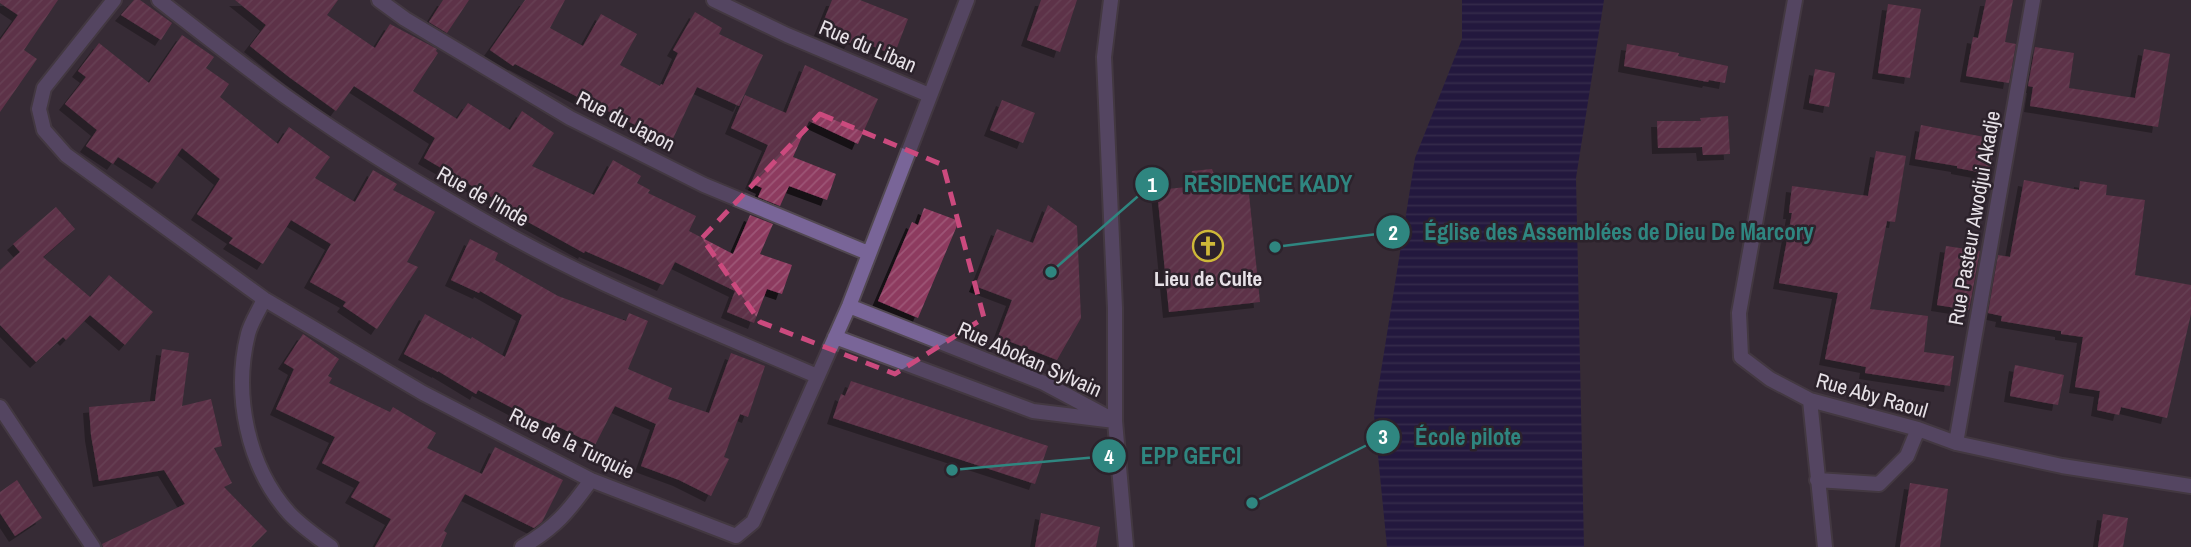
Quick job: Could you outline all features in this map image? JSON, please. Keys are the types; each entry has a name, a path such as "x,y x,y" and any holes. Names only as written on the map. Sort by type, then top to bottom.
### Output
{"street":[{"name":"Rue de la Turquie","path":"114,0 44,88 39,109 44,130 66,155 264,299 423,393 591,480 736,536 753,522 849,306 967,0"},
{"name":"Rue de l'Inde","path":"159,0 286,97 428,189 516,239 654,307 817,376"},
{"name":"Rue du Japon","path":"379,0 405,19 570,118 704,185 869,253"},
{"name":"Rue du Liban","path":"714,0 788,35 929,94"},
{"path":"1111,0 1104,57 1115,309 1115,421 1126,547"},
{"name":"Rue Aby Raoul","path":"1795,0 1739,313 1741,357 1770,379 1810,400 1918,429 1956,443 2062,466 2191,486"},
{"name":"Rue Pasteur Awodjui Akadje","path":"1956,443 2033,0"},
{"path":"264,299 249,331 242,371 242,396 248,431 260,467 288,512 331,547"},
{"name":"Rue Abokan Sylvain","path":"849,306 1044,383 1115,421"},
{"name":"Rue Abokan Sylvain","path":"835,337 1033,411 1115,421"},
{"path":"1810,400 1825,547"},
{"path":"0,407 93,547"},
{"path":"1817,480 1879,484 1907,456 1918,429"},
{"path":"522,547 546,533 572,507 591,480"},
{"path":"2191,480 2191,486"}],"highlighted area":[{"path":"820,114 943,165 984,318 895,374 760,322 702,238"}],"shaded area":[{"path":"1462,0 1604,0 1576,178 1584,547 1387,547 1374,415 1415,158 1462,39"}],"building":[{"path":"0,0 58,0 24,50 37,59 0,112 0,40 18,15 0,3"},
{"path":"134,0 140,0 172,23 161,40 121,15"},
{"path":"235,0 338,0 327,15 375,48 390,24 437,49 438,53 413,91 457,119 468,103 510,130 522,111 554,133 532,166 594,195 613,160 641,176 637,183 650,190 648,193 696,216 689,231 733,254 750,215 773,224 760,254 792,265 782,294 767,289 754,323 727,312 735,291 675,262 663,285 585,251 584,253 424,158 435,138 354,86 336,111 289,77 250,46 266,25"},
{"path":"443,0 469,0 447,33 429,22"},
{"path":"525,0 565,0 550,28 583,46 601,14 637,34 620,65 660,86 663,85 678,53 673,50 695,12 722,28 719,34 763,55 739,106 697,87 671,143 515,64 513,66 490,50"},
{"path":"832,0 860,0 908,19 894,55 853,38 850,43 820,30"},
{"path":"1041,0 1077,0 1060,52 1027,40"},
{"path":"1986,0 2013,0 2005,42 2016,44 2009,83 1966,76 1973,37 1978,38"},
{"path":"1888,4 1921,9 1910,78 1878,73"},
{"path":"182,35 214,57 206,68 229,84 220,97 278,144 289,127 330,157 315,178 355,202 373,170 397,184 393,190 435,212 407,262 418,267 377,329 343,306 346,302 310,282 331,244 291,220 263,264 229,243 233,238 197,214 220,179 182,148 158,183 118,157 113,164 86,146 97,130 65,104 86,77 78,71 99,43 149,83"},
{"path":"1627,44 1679,53 1678,56 1728,66 1725,83 1624,66"},
{"path":"2035,47 2074,53 2069,88 2135,98 2144,49 2170,54 2158,127 2030,106 2033,87 2028,86"},
{"path":"805,65 878,99 858,144 809,121 793,157 836,174 827,200 789,186 780,206 758,197 762,188 751,183 768,145 731,128 745,95 786,113"},
{"path":"1815,69 1835,73 1829,107 1809,103"},
{"path":"1002,100 1035,113 1023,143 990,130"},
{"path":"1728,116 1730,154 1703,155 1702,147 1658,148 1657,121 1701,121 1700,118"},
{"path":"1921,125 1995,139 1989,174 1915,159"},
{"path":"1876,151 1906,156 1895,222 1887,221 1870,309 1928,316 1924,352 1954,356 1950,386 1865,373 1866,367 1825,359 1838,293 1779,283 1792,213 1789,213 1792,186 1868,196"},
{"name":"Lieu de Culte","path":"1212,169 1219,187 1248,184 1260,302 1169,312 1157,190 1187,187 1192,171"},
{"path":"2024,180 2079,190 2080,181 2107,185 2106,195 2145,200 2135,275 2191,285 2191,314 2167,418 2121,407 2119,415 2097,410 2100,391 2075,387 2083,337 2001,321 2002,316 1988,313 1998,255 2010,257"},
{"path":"1048,205 1077,226 1081,318 1057,360 998,337 1012,300 975,286 997,229 1033,243"},
{"path":"56,207 75,229 43,257 90,297 109,275 153,312 125,345 90,315 66,340 63,337 36,362 0,325 0,270 20,252 13,244"},
{"path":"924,208 959,221 918,318 878,301 912,222 918,225"},
{"path":"470,239 498,253 495,260 558,296 626,321 629,313 648,321 628,369 672,388 668,399 709,413 731,353 765,366 748,417 740,414 724,457 729,459 711,496 679,480 641,466 656,424 615,406 595,445 478,390 476,394 404,354 425,314 505,357 522,315 480,291 479,293 451,280"},
{"path":"1946,246 1980,251 1969,310 1937,305"},
{"path":"303,334 339,359 328,376 332,378 329,383 390,412 393,407 436,433 427,448 482,474 495,447 563,480 542,522 534,528 465,494 444,531 447,533 441,547 375,547 391,519 351,497 360,482 322,463 335,437 276,409 294,369 284,363"},
{"path":"162,349 189,353 182,406 211,399 222,446 214,448 232,483 224,487 267,531 251,547 103,547 102,544 185,504 164,470 99,481 91,435 89,407 155,401"},
{"path":"2015,365 2064,375 2058,405 2010,396"},
{"path":"851,381 1048,446 1035,484 833,418 841,394 845,396"},
{"path":"17,480 42,518 15,536 0,513 0,492"},
{"path":"1910,483 1948,489 1940,547 1900,547"},
{"path":"1041,513 1100,527 1096,547 1035,547"},
{"path":"2103,514 2128,518 2123,547 2098,547"}],"place":[{"name":"Lieu de Culte","path":"1208,246"},
{"name":"Église des Assemblées de Dieu De Marcory","path":"1275,247"},
{"name":"RESIDENCE KADY","path":"1051,272"},
{"name":"EPP GEFCI","path":"952,470"},
{"name":"École pilote","path":"1252,503"}]}
